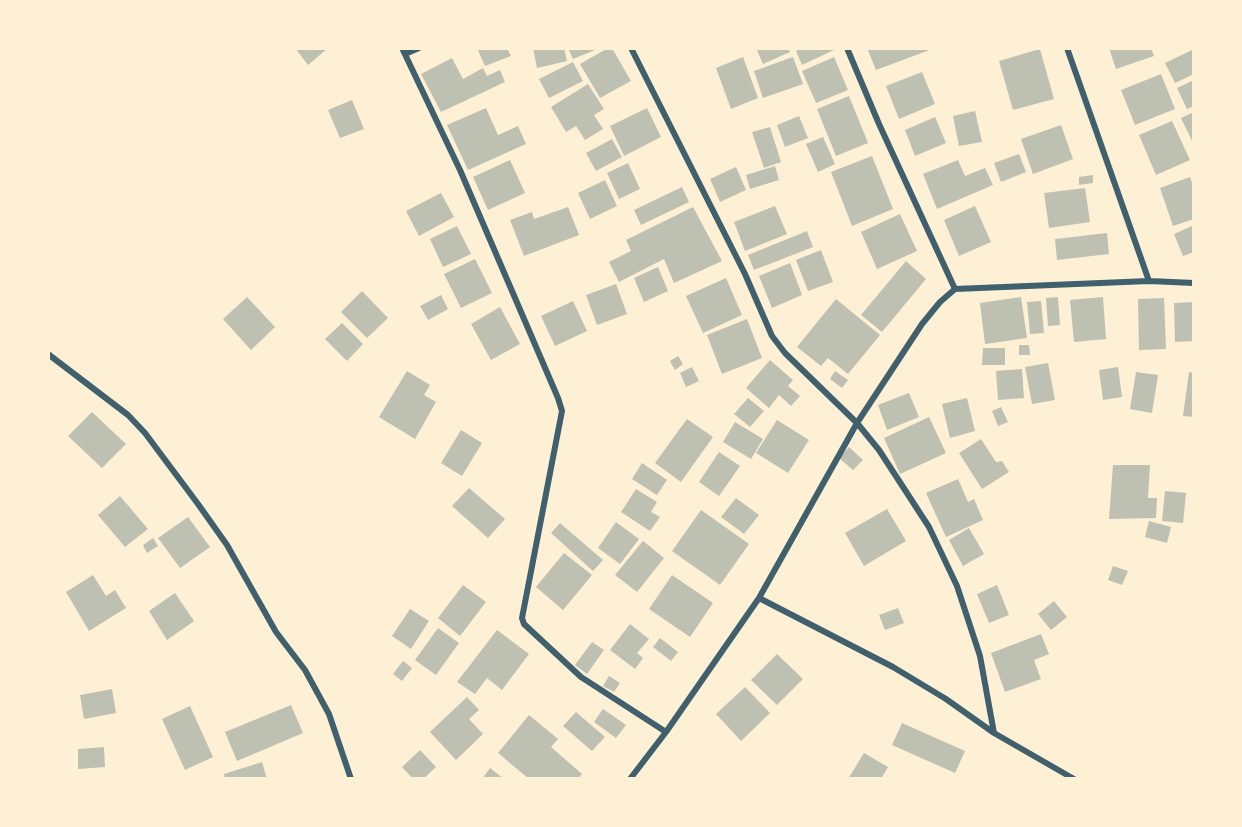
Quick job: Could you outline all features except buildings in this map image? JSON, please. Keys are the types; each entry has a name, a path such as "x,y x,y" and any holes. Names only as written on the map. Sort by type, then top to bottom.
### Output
{"street":[{"path":"419,48 404,51 460,170 562,411 522,618 524,624 581,677 666,732"},
{"path":"631,48 745,274 772,336 785,353 857,423 879,450 929,527 957,586 980,656 994,733"},
{"path":"847,48 879,124 955,289"},
{"path":"1067,48 1149,281"},
{"path":"630,779 666,732 759,598 857,423 922,324 940,302 955,289 1149,281 1194,283"},
{"path":"48,354 128,416 146,433 198,504 227,545 276,632 305,670 329,714 351,779"},
{"path":"759,598 893,667 946,699 994,733 1074,779"}]}
